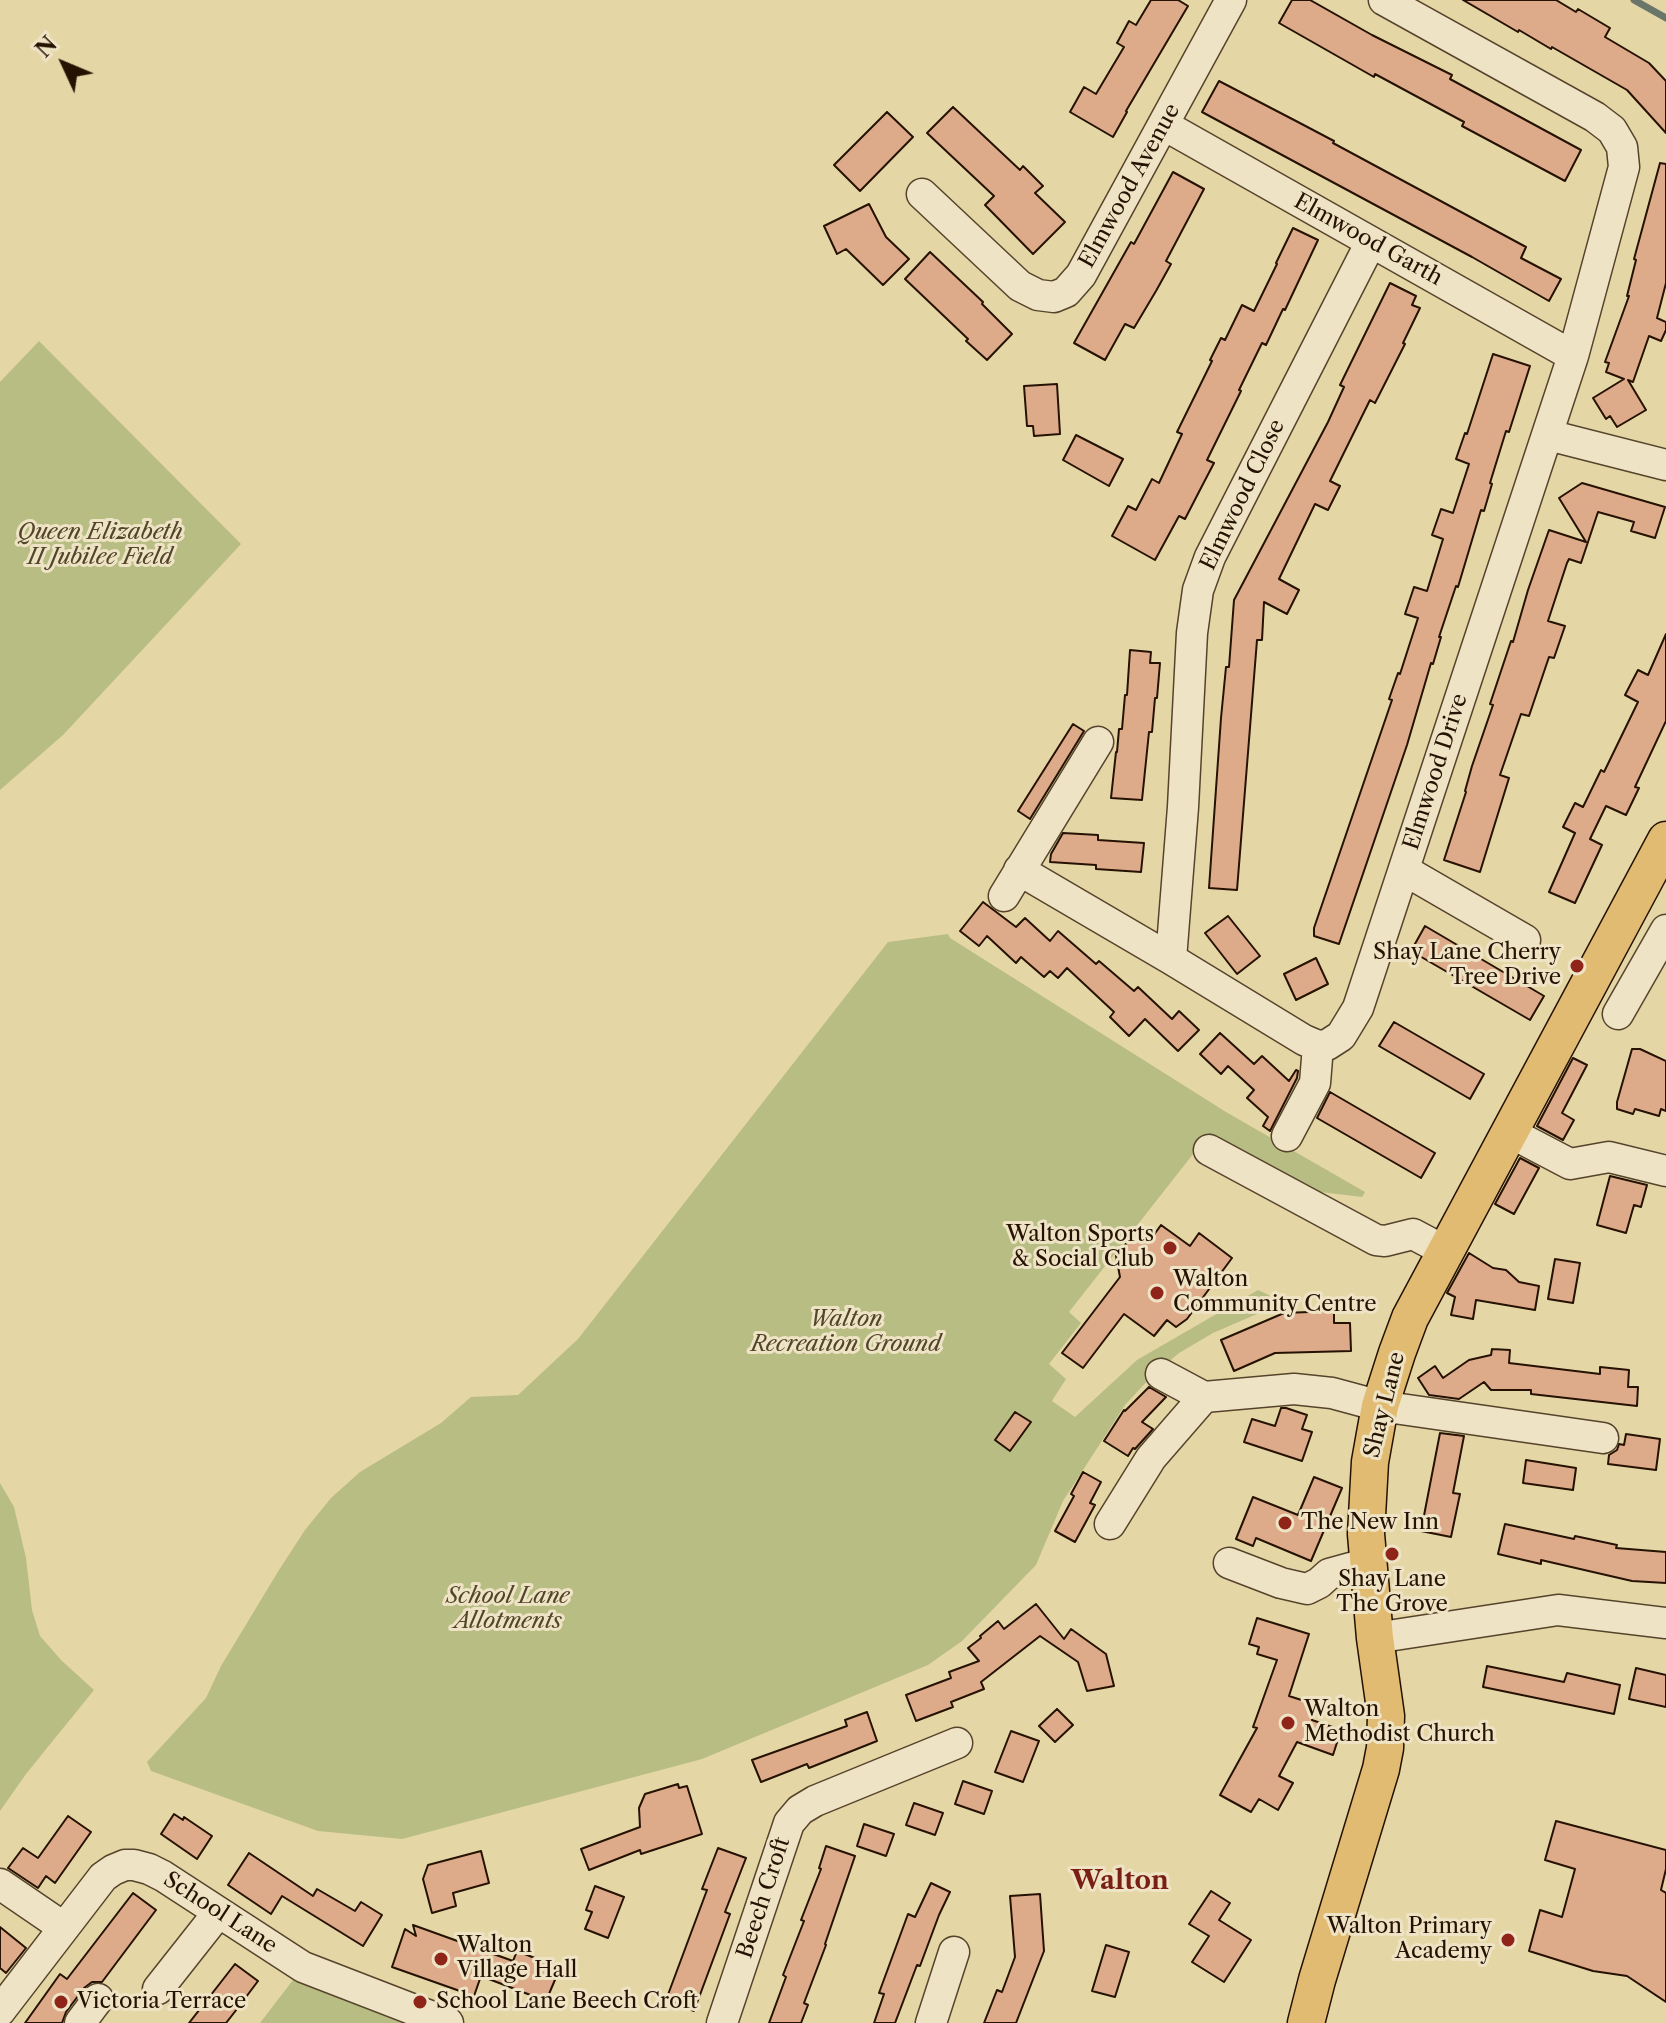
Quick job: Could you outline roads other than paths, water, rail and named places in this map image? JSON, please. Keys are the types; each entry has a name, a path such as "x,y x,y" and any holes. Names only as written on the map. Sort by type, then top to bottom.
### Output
{"main road":[{"name":"Shay Lane","path":"1306,2023 1385,1748 1386,1716 1375,1638 1366,1534 1367,1484 1380,1406 1410,1318 1666,840"}],"street":[{"name":"Elmwood Avenue","path":"916,189 1020,286 1038,295 1054,297 1066,292 1081,275 1231,0"},
{"name":"Elmwood Drive","path":"1318,1046 1327,1045 1341,1036 1358,1008 1573,356 1624,167 1622,147 1612,130 1595,117 1384,0"},
{"name":"Elmwood Garth","path":"1164,125 1573,356"},
{"name":"Elmwood Close","path":"1171,959 1192,633 1198,590 1210,557 1371,242"},
{"path":"1548,435 1666,465"},
{"path":"1098,742 1012,883 1171,959 1318,1046 1315,1083 1287,1136"},
{"path":"1404,870 1525,940"},
{"path":"1618,1014 1666,930"},
{"path":"1509,1132 1570,1164 1609,1157 1666,1171"},
{"path":"1209,1150 1376,1240 1385,1241 1413,1234 1445,1251"},
{"path":"1161,1374 1204,1397 1294,1389 1332,1393 1380,1406 1603,1438"},
{"path":"1110,1524 1151,1458 1204,1397"},
{"path":"1229,1563 1281,1583 1307,1589 1329,1574 1369,1563"},
{"path":"1375,1638 1558,1610 1666,1623"},
{"name":"Beech Croft","path":"722,2023 789,1823 800,1810 815,1801 923,1767 957,1743"},
{"name":"School Lane","path":"1,2008 103,1877 125,1865 134,1865 149,1869 303,1967 448,2023"},
{"path":"0,1884 63,1927"},
{"path":"170,1983 218,1913"},
{"path":"931,2023 960,1954"}],"waterway":[{"path":"1634,0 1666,18"}],"place":[{"name":"Shay Lane Cherry Tree Drive","path":"1577,966"},
{"name":"Walton Sports & Social Club","path":"1170,1248"},
{"name":"Walton Community Centre","path":"1157,1293"},
{"name":"The New Inn","path":"1285,1523"},
{"name":"Shay Lane The Grove","path":"1392,1554"},
{"name":"Walton Methodist Church","path":"1288,1723"},
{"name":"Walton Primary Academy","path":"1508,1940"},
{"name":"Walton Village Hall","path":"441,1959"},
{"name":"Victoria Terrace","path":"61,2002"},
{"name":"School Lane Beech Croft","path":"420,2002"}],"district":[{"name":"Walton","path":"1120,1881"}],"park label":[{"name":"Queen Elizabeth II Jubilee Field","path":"100,546"},
{"name":"Walton Recreation Ground","path":"846,1332"},
{"name":"School Lane Allotments","path":"508,1610"}]}
